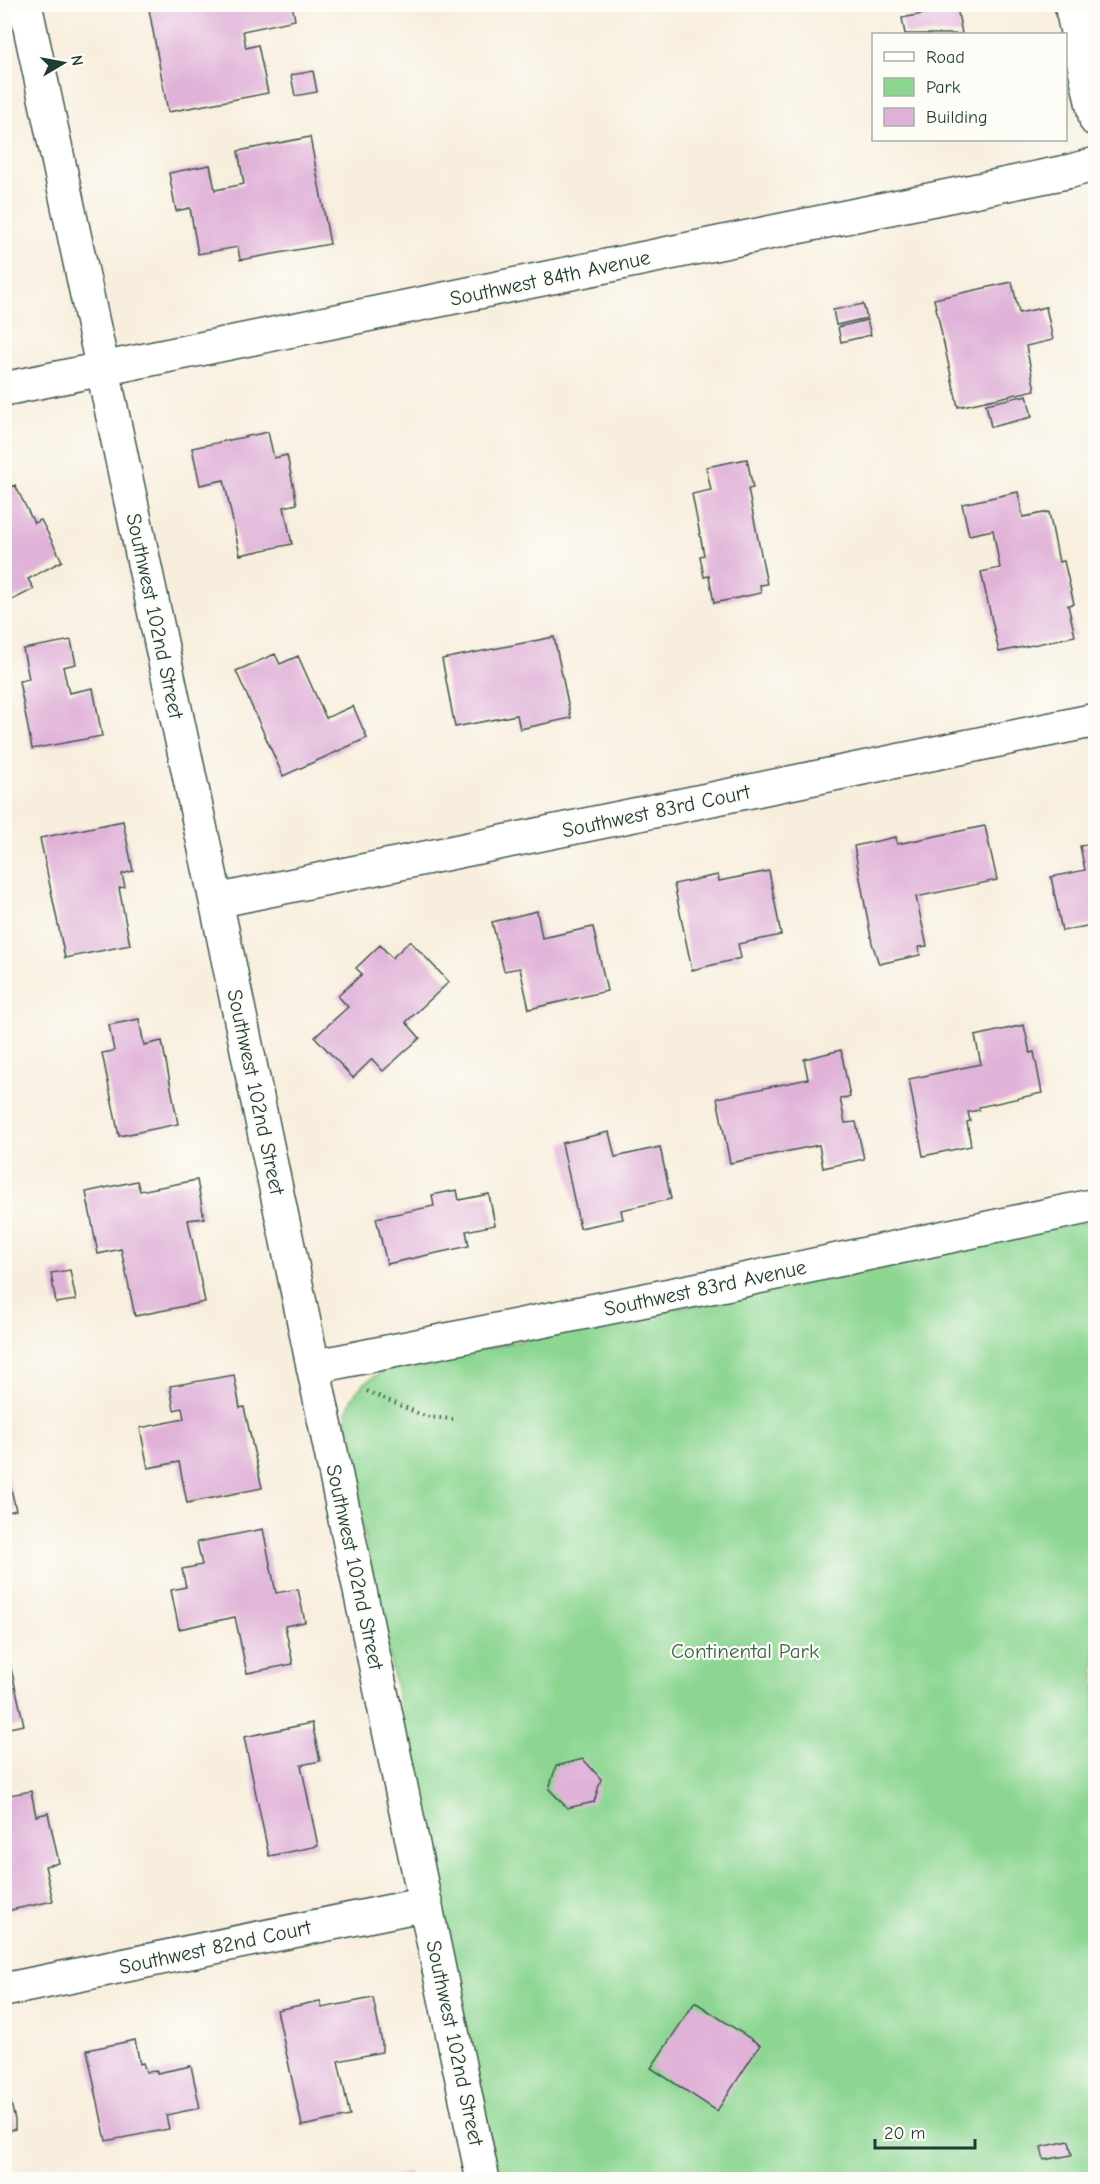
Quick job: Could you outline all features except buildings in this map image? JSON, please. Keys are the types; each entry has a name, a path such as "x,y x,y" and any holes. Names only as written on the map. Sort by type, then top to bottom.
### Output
{"street":[{"name":"Southwest 102nd Street","path":"25,4 216,901 483,2180"},
{"path":"1071,4 1095,120"},
{"name":"Southwest 84th Avenue","path":"4,389 1071,171 1095,164"},
{"name":"Southwest 83rd Court","path":"216,901 1095,720"},
{"name":"Southwest 83rd Avenue","path":"313,1367 737,1282 1095,1205"},
{"name":"Southwest 82nd Court","path":"4,1990 426,1904"}],"path":[{"path":"362,1388 427,1417 453,1419"}],"green space":[{"name":"Continental Park","path":"1095,1219 1095,2179 498,2179 351,1471 346,1424 352,1399 372,1378 389,1369"}]}
